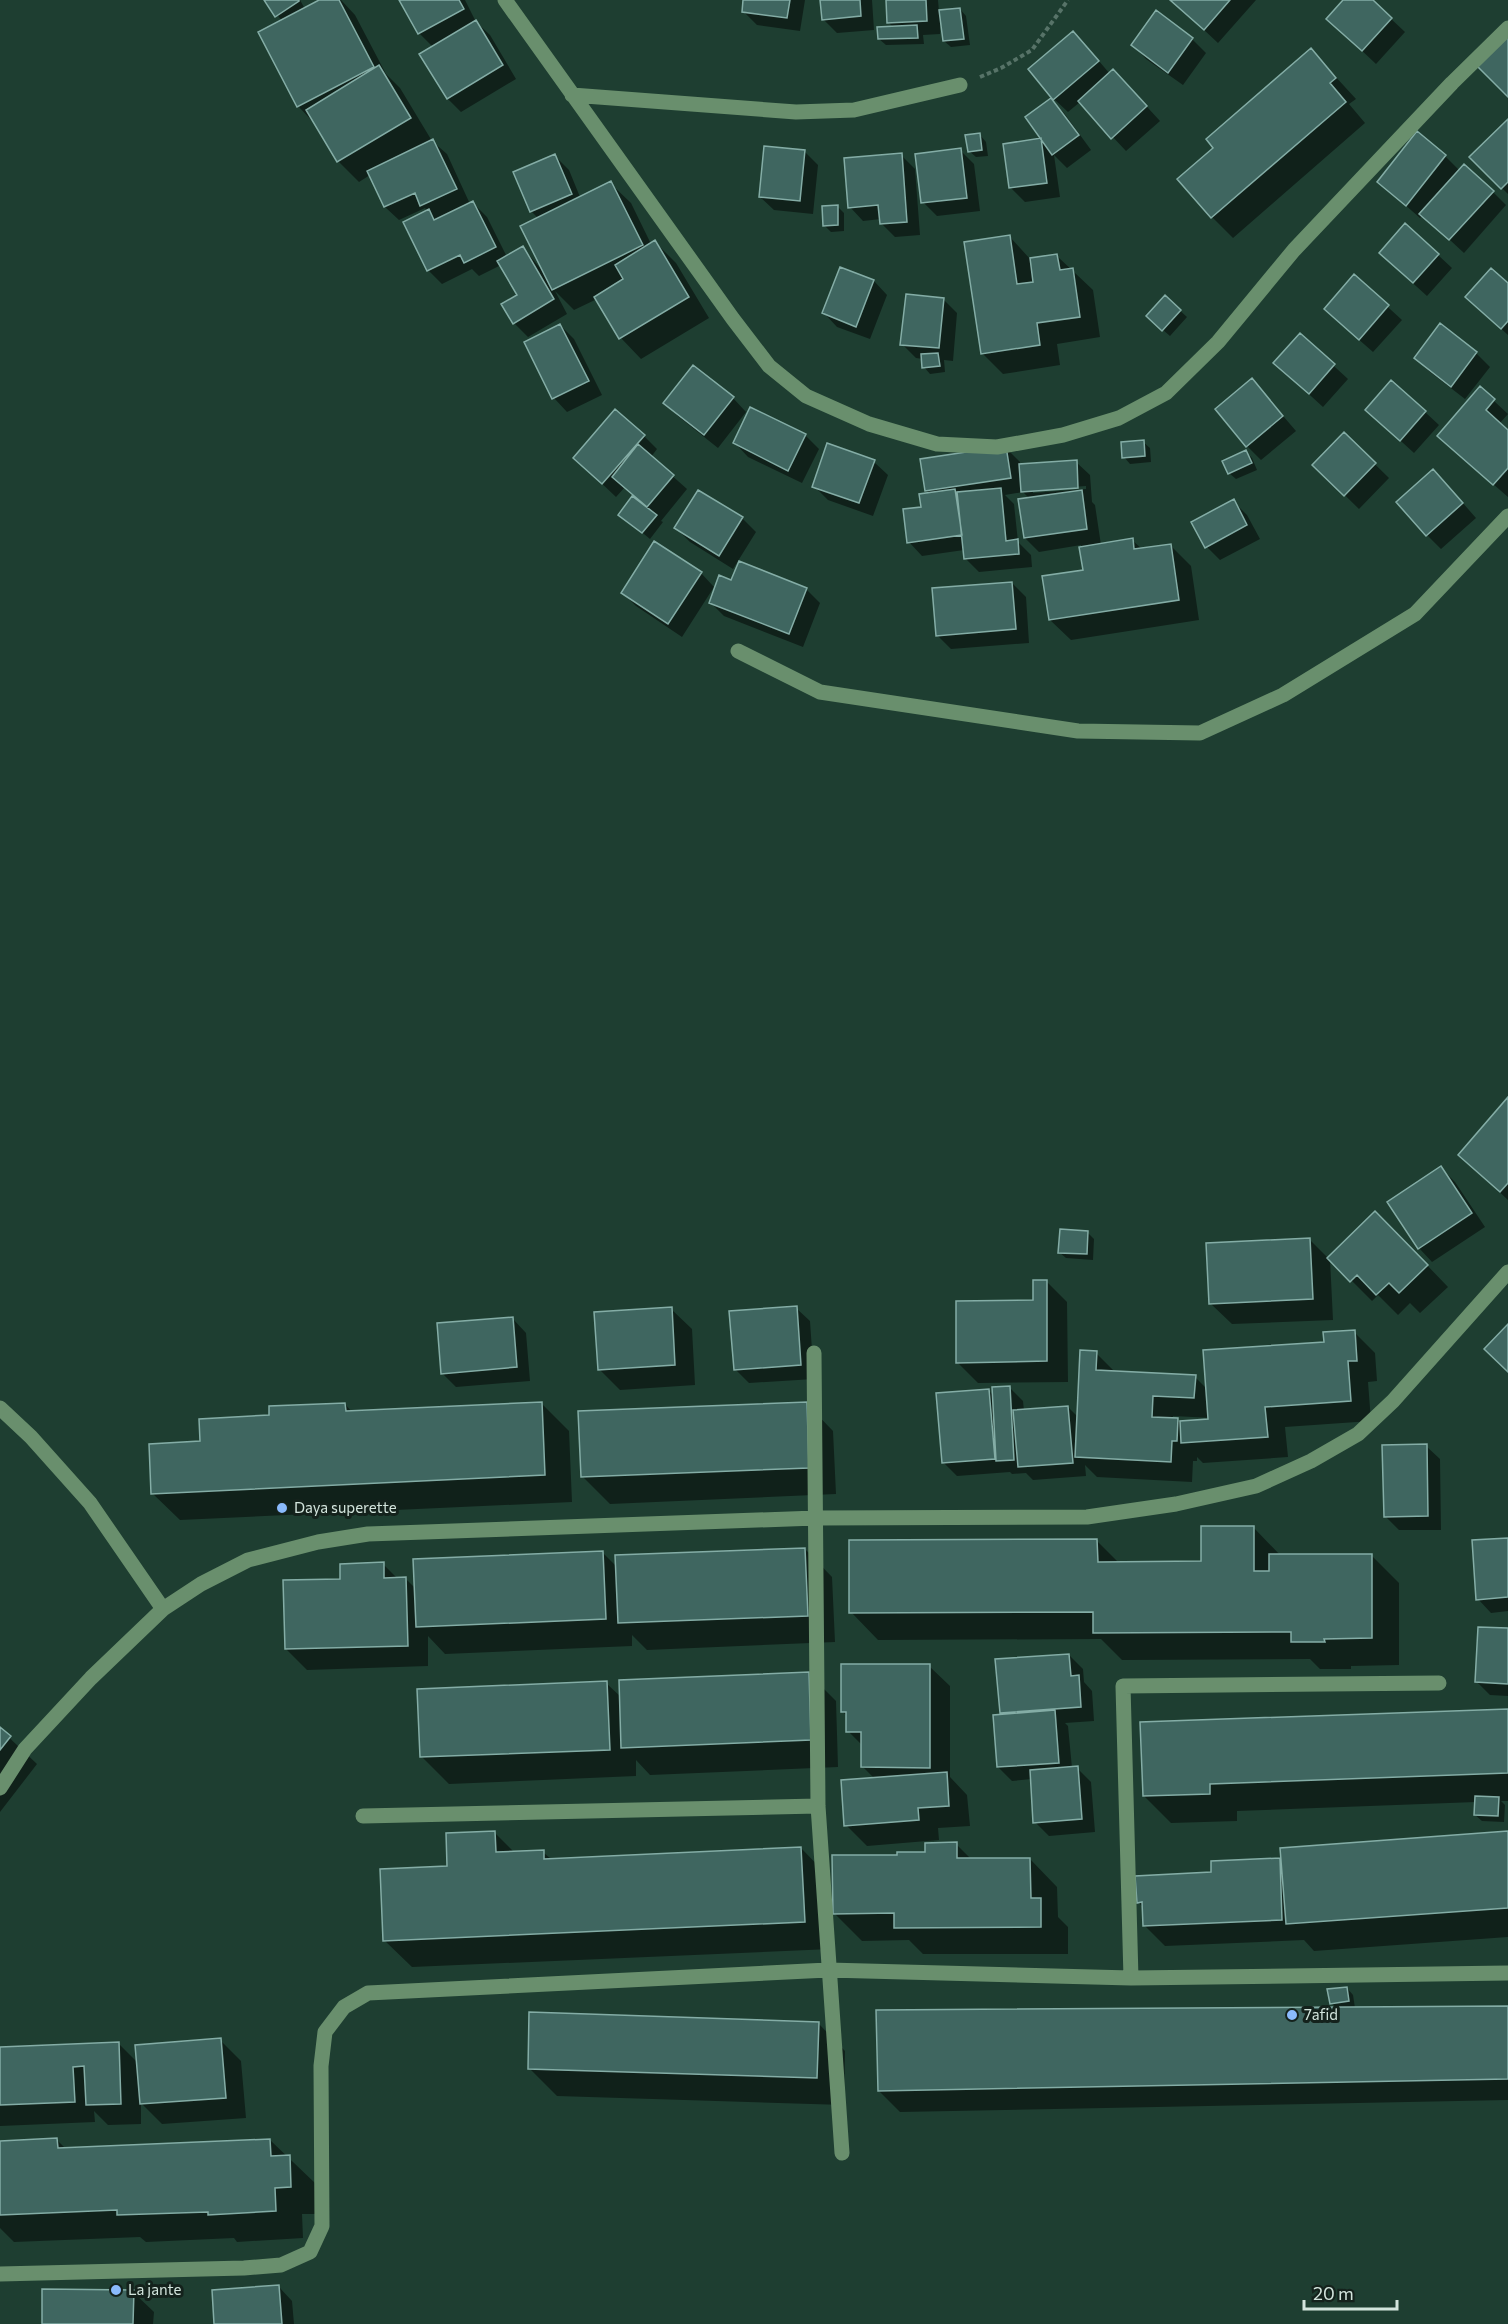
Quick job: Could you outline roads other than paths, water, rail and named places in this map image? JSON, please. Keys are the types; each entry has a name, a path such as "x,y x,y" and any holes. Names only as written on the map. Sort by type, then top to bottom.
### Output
{"street":[{"path":"506,0 572,95 769,366 806,396 869,424 937,444 997,447 1063,435 1119,418 1166,393 1218,342 1294,250 1452,83 1508,28"},
{"path":"572,95 796,112 854,111 960,86"},
{"path":"738,651 820,692 1078,730 1200,733 1283,695 1415,614 1508,516"},
{"path":"0,1788 32,1741 91,1678 163,1609 201,1584 248,1560 318,1542 368,1534 816,1518 1087,1517 1176,1504 1256,1485 1311,1461 1358,1434 1394,1401 1508,1272"},
{"path":"814,1353 818,1806 842,2153"},
{"path":"0,1408 31,1437 90,1503 163,1609"},
{"path":"1131,1978 1123,1686 1439,1683"},
{"path":"363,1816 818,1806"},
{"path":"0,2274 244,2268 281,2265 310,2252 322,2226 321,2066 326,2032 344,2007 368,1993 828,1970 1131,1978 1508,1973"}],"place":[{"name":"Daya superette","path":"282,1508"},
{"name":"7afid","path":"1292,2015"},
{"name":"La jante","path":"116,2290"}]}
